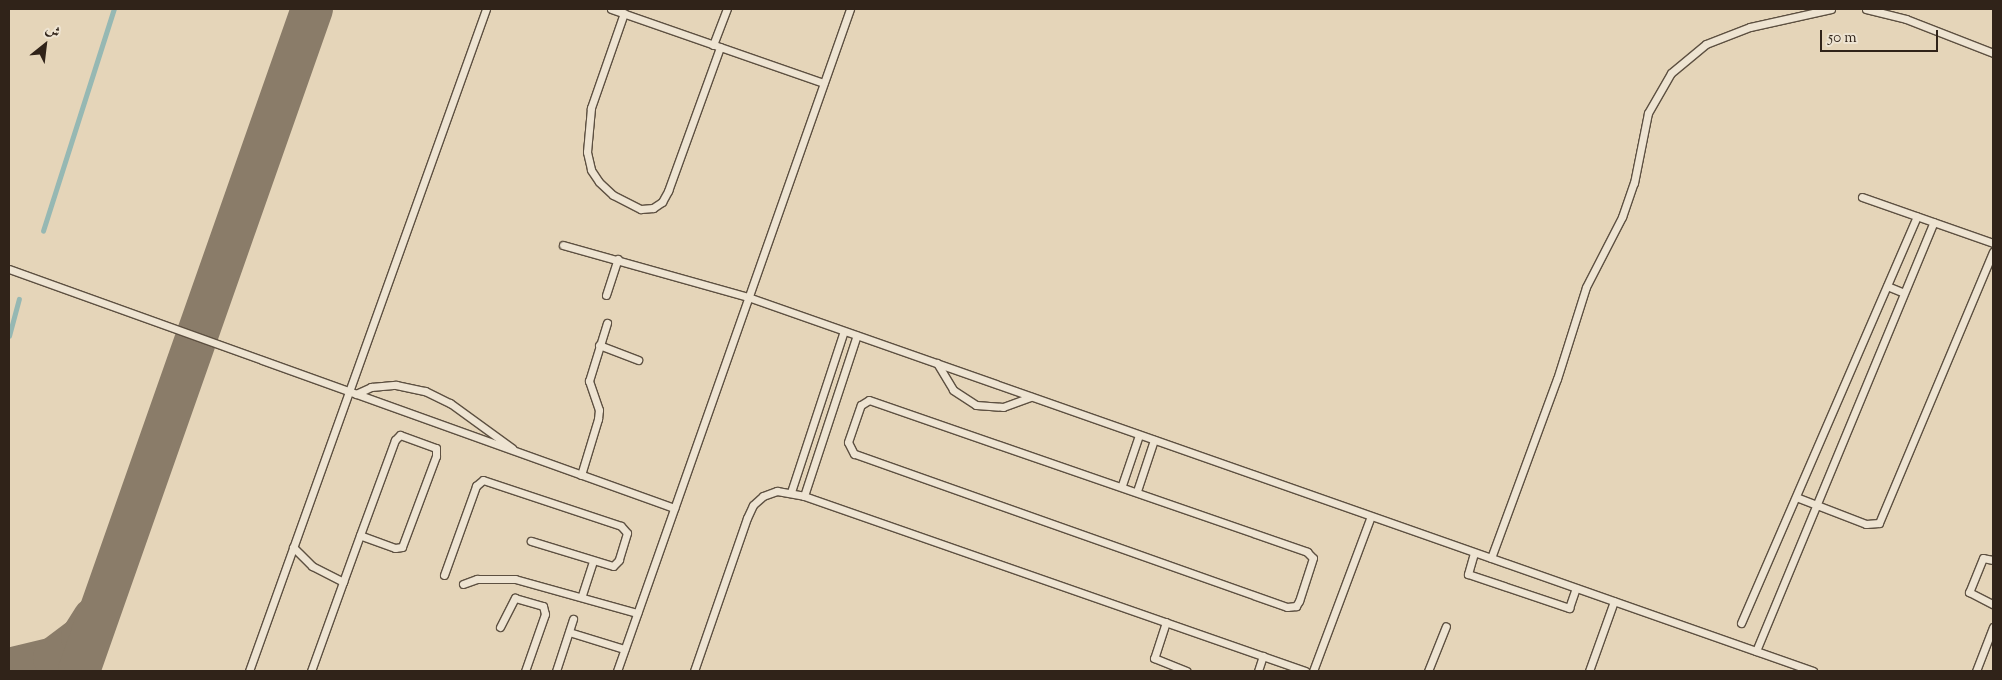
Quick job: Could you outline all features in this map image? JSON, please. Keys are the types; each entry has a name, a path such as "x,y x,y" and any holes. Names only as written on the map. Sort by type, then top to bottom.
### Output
{"lane":[{"path":"249,671 486,9"},
{"path":"611,9 824,83"},
{"path":"624,13 591,108 587,152 590,170 599,182 613,195 641,209 653,208 662,202 668,191 717,46 727,9"},
{"path":"617,671 850,9"},
{"path":"1491,558 1557,379 1583,295 1622,217 1634,183 1648,113 1671,74 1706,44 1750,28 1831,9"},
{"path":"1866,9 1906,19 1993,52"},
{"path":"1862,197 1993,243"},
{"path":"1741,623 1917,216"},
{"path":"1756,651 1934,222"},
{"path":"563,245 748,297 1813,671"},
{"path":"1796,497 1866,524 1879,523 1993,252"},
{"path":"606,295 618,259"},
{"path":"9,269 674,508"},
{"path":"1887,286 1904,293"},
{"path":"581,475 599,410 589,380 607,323"},
{"path":"791,492 844,331"},
{"path":"804,496 857,335"},
{"path":"599,345 638,360"},
{"path":"937,364 953,390 976,404 1003,407 1031,397"},
{"path":"356,394 371,388 396,386 425,391 450,404 518,452"},
{"path":"874,400 1122,485 1311,554 1312,562 1296,606 1287,606 859,456 850,451 848,442 861,405 874,400"},
{"path":"1122,485 1139,434"},
{"path":"311,671 360,535 397,436 404,436 436,448 436,456 402,547 396,548 360,535"},
{"path":"1137,491 1154,440"},
{"path":"444,575 476,486 483,480 625,529 627,538 617,564 608,566 531,541"},
{"path":"694,671 753,505 763,496 778,491 804,496 1306,671"},
{"path":"1313,671 1371,516"},
{"path":"293,547 312,566 343,582"},
{"path":"1474,552 1468,574 1569,608 1576,588"},
{"path":"1993,560 1982,558 1969,592 1993,604"},
{"path":"582,595 593,561"},
{"path":"463,584 477,579 515,578 582,595 637,613"},
{"path":"500,627 515,598 543,606 545,614 525,671"},
{"path":"1589,671 1614,601"},
{"path":"556,671 573,619"},
{"path":"1166,622 1154,658 1187,671"},
{"path":"1428,671 1446,626"},
{"path":"1976,671 1993,627"},
{"path":"569,632 624,650"},
{"path":"1258,671 1263,656"}],"waterway":[{"path":"43,231 114,9"},
{"path":"9,336 19,299"}],"taxiway":[{"path":"79,671 312,9"},
{"path":"9,669 54,658 82,637 94,618"}]}
